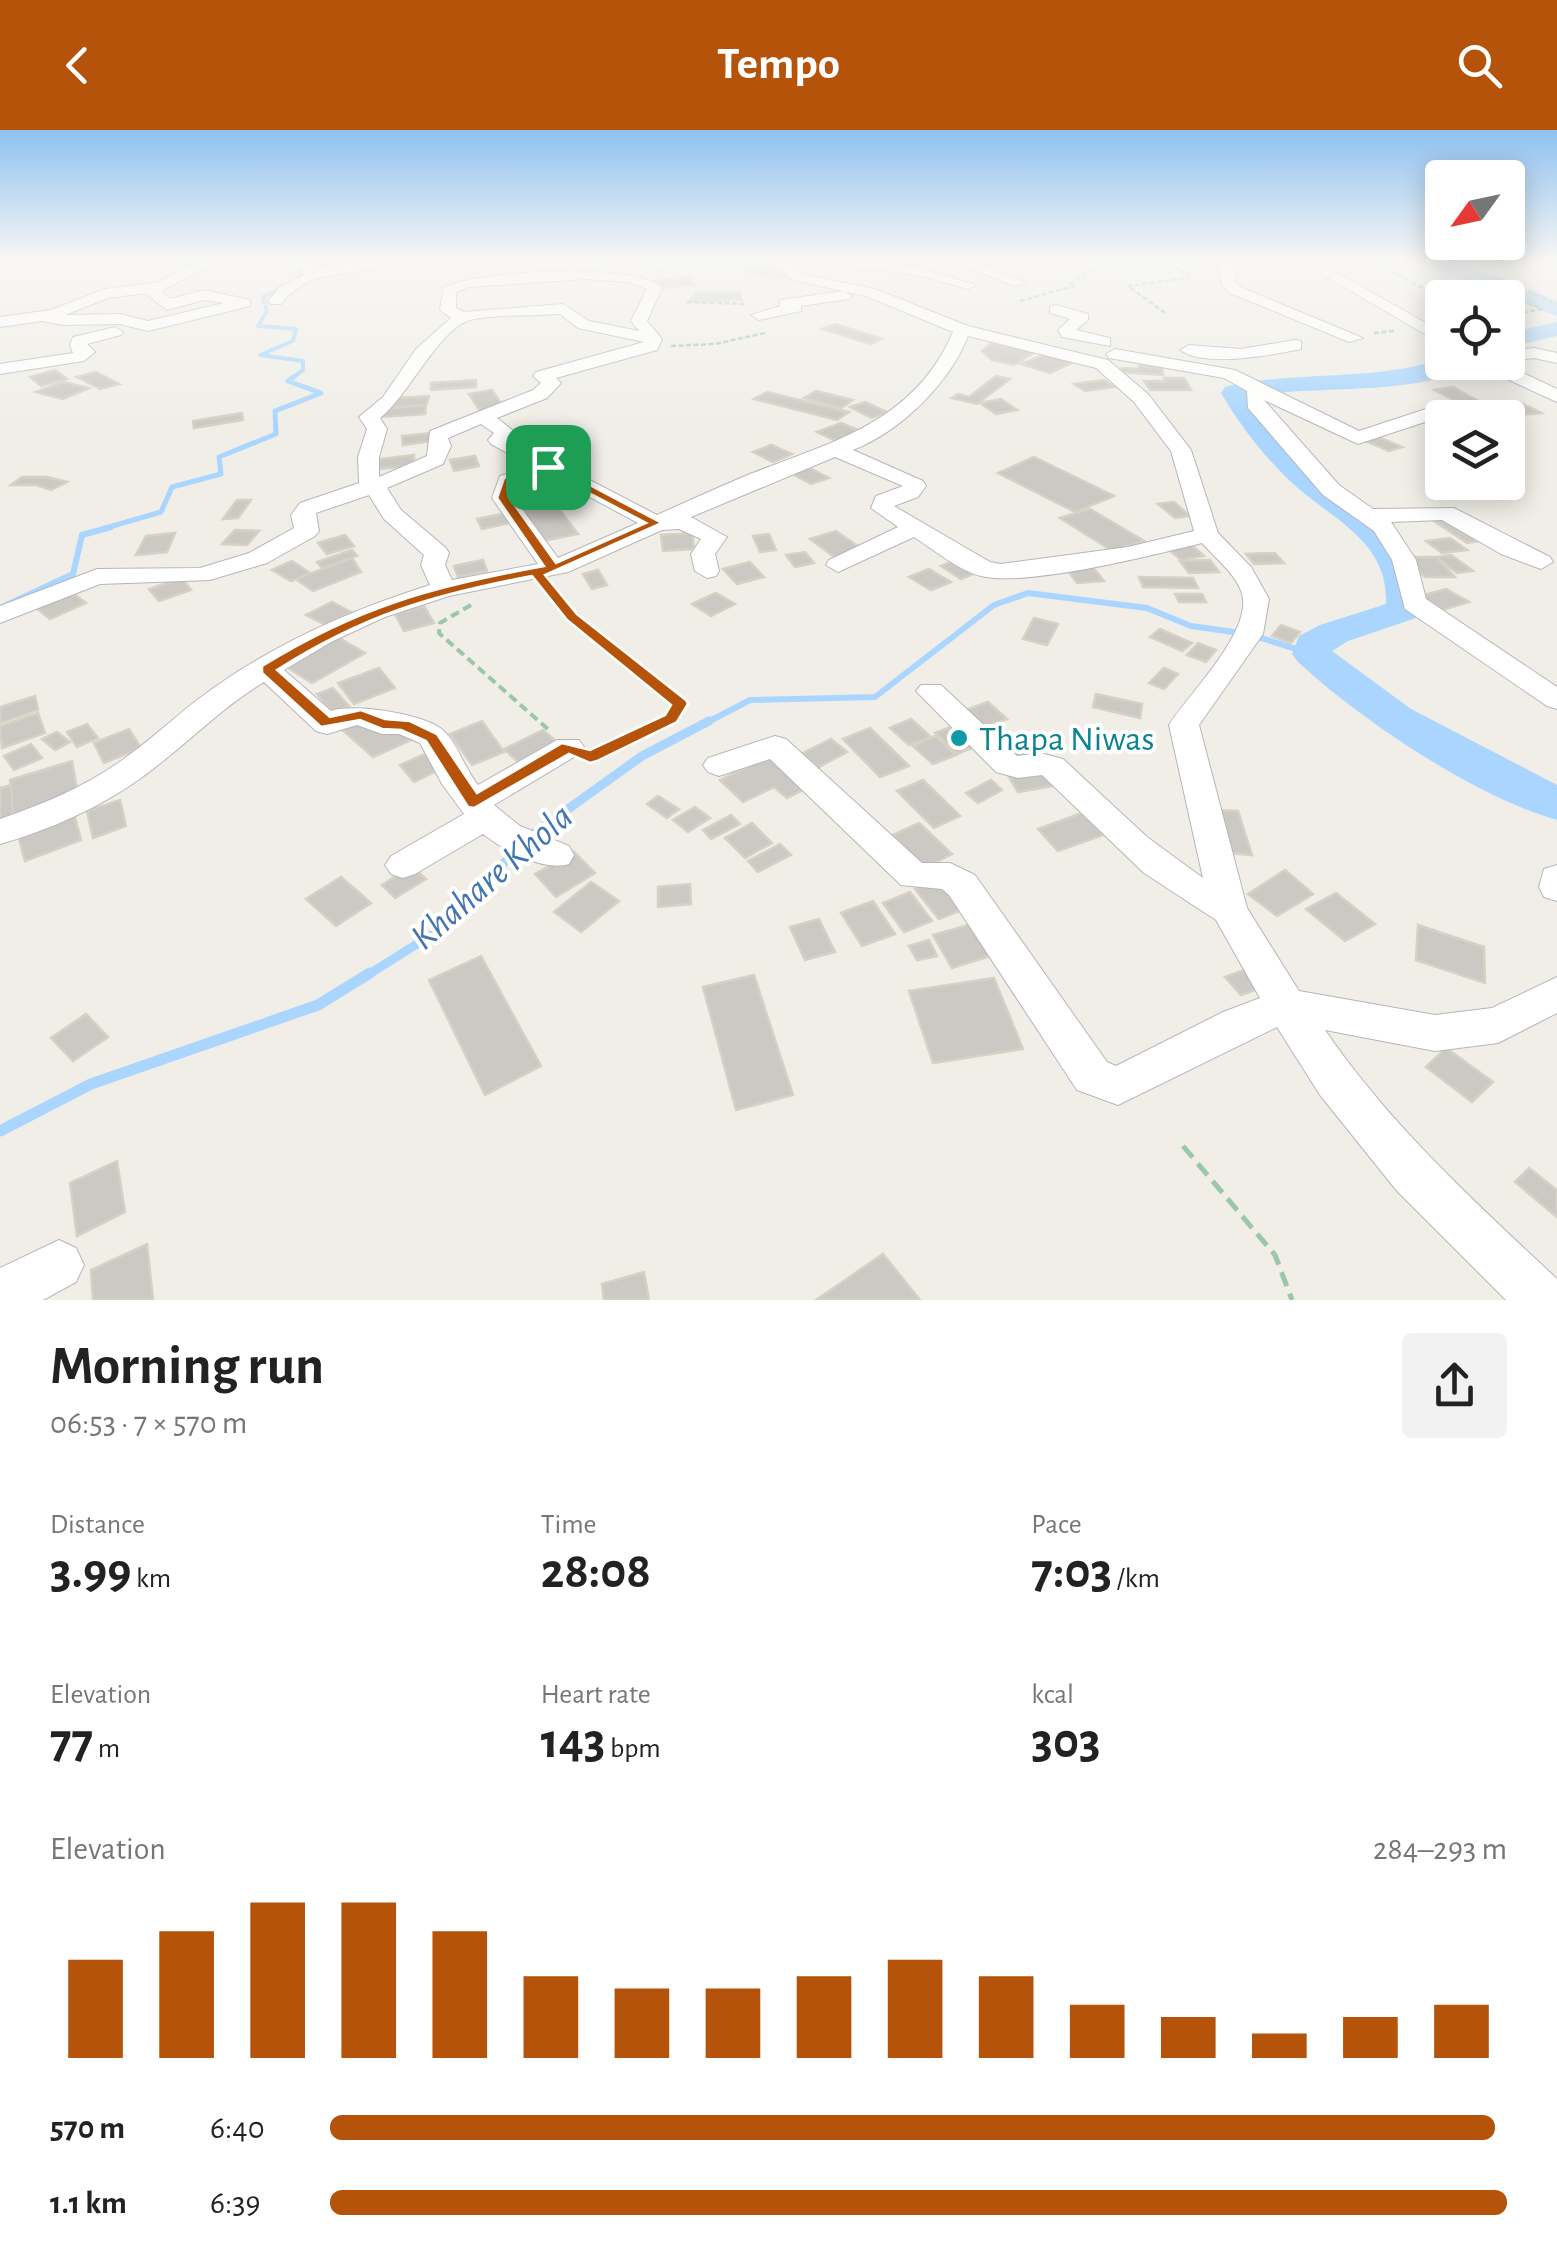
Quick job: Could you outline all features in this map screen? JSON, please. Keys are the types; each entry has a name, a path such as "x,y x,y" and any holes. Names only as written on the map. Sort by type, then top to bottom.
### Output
{"street":[{"path":"0,322 43,316 64,320 120,319 148,326"},
{"path":"5,365 84,355 86,352 78,341 190,316"},
{"path":"444,588 433,565 437,553 392,514 368,478 371,444 378,428 369,417 390,400 422,353 461,317 479,316"},
{"path":"572,316 584,325 652,342"},
{"path":"623,316 639,320 652,342"},
{"path":"639,320 641,316"},
{"path":"924,316 962,330 1230,374 1358,438"},
{"path":"1077,316 1082,317 1066,330 1113,355 1181,450 1207,534 1242,572 1256,599 1249,634 1184,725 1229,910 1335,1082 1413,1175 1542,1300"},
{"path":"1299,316 1355,338"},
{"path":"1401,316 1425,329"},
{"path":"0,832 58,810 128,771 226,692 321,636 376,610 444,588 545,571 859,441 894,419 951,357 962,330"},
{"path":"1113,355 1138,335"},
{"path":"0,616 97,576 201,575 258,558 307,531 302,515 308,508 436,460 441,446 437,435 540,394 552,383 542,376 652,342"},
{"path":"1167,362 1186,350 1242,354 1295,346"},
{"path":"1525,354 1557,358"},
{"path":"1523,380 1557,396"},
{"path":"1257,389 1255,404 1293,450 1332,490 1372,516 1404,560 1414,603 1557,700"},
{"path":"1293,450 1322,448 1425,415"},
{"path":"484,418 506,434 498,440 656,523 682,522 714,536 703,554 708,571"},
{"path":"836,450 915,486 880,504 984,569 1001,572 1128,554 1207,534"},
{"path":"545,571 503,498 508,481 548,467"},
{"path":"1372,516 1446,513 1541,562"},
{"path":"838,564 914,528"},
{"path":"267,669 327,724 361,715 382,724 404,724 432,738 480,809 540,847"},
{"path":"931,692 1007,765 1052,766 1155,863 1229,910"},
{"path":"720,765 775,746 914,876 950,876 962,885 1092,1076 1118,1086 1238,1024 1286,1006 1436,1033 1498,1025 1557,994"},
{"path":"403,865 568,747"},
{"path":"1557,878 1557,887"},
{"path":"0,1295 59,1265"}],"path":[{"path":"652,342 715,344 771,332"},
{"path":"475,604 440,623 438,633 568,747 590,757 672,719 680,704 572,617 545,571"},
{"path":"1183,1146 1275,1255 1292,1300"}],"building":[{"path":"835,324 882,339 870,344 822,329"},
{"path":"991,343 1035,352 1014,365 992,360 982,351"},
{"path":"1048,353 1076,361 1050,373 1021,364"},
{"path":"1122,368 1162,368 1163,375 1122,372"},
{"path":"55,370 67,379 41,386 30,377"},
{"path":"96,372 119,384 100,389 77,377"},
{"path":"996,376 1010,379 977,404 952,398 958,394 969,397"},
{"path":"1164,378 1184,378 1191,390 1150,390 1144,381 1165,381"},
{"path":"476,380 476,387 431,390 431,383"},
{"path":"1104,380 1114,387 1085,391 1074,384"},
{"path":"63,382 89,388 63,399 36,392"},
{"path":"1453,387 1477,400 1453,400 1434,390"},
{"path":"492,390 505,409 481,413 469,394"},
{"path":"816,391 853,400 841,408 804,398"},
{"path":"767,392 849,412 837,420 754,399"},
{"path":"429,396 426,405 393,407 396,398"},
{"path":"1001,399 1017,410 996,414 980,403"},
{"path":"865,402 887,412 872,418 850,407"},
{"path":"426,405 425,414 380,417 382,409"},
{"path":"1525,405 1541,413 1525,414"},
{"path":"242,413 243,420 194,428 193,421"},
{"path":"841,423 860,431 836,441 817,432"},
{"path":"431,433 432,441 403,445 402,436"},
{"path":"1376,436 1402,447 1389,451 1363,440"},
{"path":"771,445 792,454 773,462 753,452"},
{"path":"414,455 414,465 379,469 380,459"},
{"path":"475,456 479,466 454,471 450,460"},
{"path":"1034,457 1114,496 1075,512 998,473"},
{"path":"806,466 829,478 811,484 789,472"},
{"path":"22,477 67,482 51,490 36,485 11,485"},
{"path":"551,498 578,534 537,542 510,506"},
{"path":"237,500 251,500 238,518 223,519"},
{"path":"1174,502 1190,516 1175,518 1158,504"},
{"path":"1090,509 1144,541 1112,551 1060,518"},
{"path":"507,513 513,522 482,529 477,519"},
{"path":"1449,517 1485,540 1467,543 1431,519"},
{"path":"235,530 259,531 247,545 222,544"},
{"path":"836,531 862,549 836,558 810,539"},
{"path":"175,533 167,552 136,555 146,536"},
{"path":"692,533 694,549 663,551 661,535"},
{"path":"769,534 776,550 760,552 753,536"},
{"path":"345,535 354,546 327,554 318,543"},
{"path":"1450,538 1467,550 1442,553 1426,541"},
{"path":"1190,544 1204,556 1181,560 1167,548"},
{"path":"352,550 357,556 322,568 317,562"},
{"path":"805,552 814,563 795,567 786,555"},
{"path":"1275,553 1284,563 1254,564 1246,554"},
{"path":"1451,555 1473,571 1457,573 1436,557"},
{"path":"1407,557 1436,557 1455,577 1425,577"},
{"path":"352,558 361,572 313,591 296,579"},
{"path":"960,558 980,571 961,579 941,566"},
{"path":"483,560 487,571 458,577 454,566"},
{"path":"1210,560 1219,572 1189,573 1180,561"},
{"path":"292,561 310,573 291,581 272,570"},
{"path":"750,562 764,577 737,584 723,569"},
{"path":"1091,565 1104,581 1077,583 1065,567"},
{"path":"929,569 951,582 931,590 909,577"},
{"path":"598,570 607,585 592,589 583,574"},
{"path":"1139,577 1193,578 1198,588 1143,587"},
{"path":"182,578 191,590 159,601 149,589"},
{"path":"1446,589 1469,602 1443,610 1420,596"},
{"path":"69,590 86,603 50,619 33,605"},
{"path":"716,593 735,604 711,616 692,604"},
{"path":"1175,594 1202,594 1206,602 1179,602"},
{"path":"332,602 351,612 326,625 306,615"},
{"path":"424,606 434,623 404,631 395,614"},
{"path":"1034,618 1058,624 1047,645 1023,639"},
{"path":"1281,625 1300,632 1291,643 1272,636"},
{"path":"1160,629 1192,643 1182,651 1150,637"},
{"path":"336,636 365,653 312,683 282,664"},
{"path":"1198,643 1216,650 1206,662 1187,655"},
{"path":"379,668 395,688 354,704 338,683"},
{"path":"1164,668 1178,674 1164,689 1149,683"},
{"path":"333,688 349,706 333,713 317,694"},
{"path":"1096,694 1142,704 1140,718 1093,707"},
{"path":"35,696 38,710 0,723 0,707"},
{"path":"988,702 1007,719 982,728 963,711"},
{"path":"38,713 45,733 2,748 0,726"},
{"path":"358,718 418,737 373,757 338,726"},
{"path":"911,719 931,737 909,745 890,728"},
{"path":"482,721 504,752 472,765 450,734"},
{"name":"Thapa Niwas","path":"961,723 984,743 957,754 935,733"},
{"path":"87,724 98,738 77,747 67,732"},
{"path":"870,728 909,766 880,777 843,739"},
{"path":"129,729 141,748 104,763 94,743"},
{"path":"543,730 558,743 519,763 504,749"},
{"path":"57,732 70,742 55,750 42,739"},
{"path":"1027,735 1043,754 1018,761 1001,743"},
{"path":"935,736 956,755 933,764 913,746"},
{"path":"831,739 847,752 819,767 803,753"},
{"path":"31,744 42,758 14,770 4,756"},
{"path":"432,751 445,767 414,782 400,765"},
{"path":"776,753 811,786 787,798 774,787 743,802 720,780"},
{"path":"72,761 78,795 13,816 10,780"},
{"path":"1044,766 1058,785 1018,792 1006,772"},
{"path":"923,780 960,816 934,828 897,791"},
{"path":"991,780 1002,790 978,803 966,793"},
{"path":"11,785 13,816 0,820 0,788"},
{"path":"658,796 679,809 667,818 647,804"},
{"path":"120,800 126,826 93,838 87,811"},
{"path":"695,807 710,818 688,832 673,820"},
{"path":"73,810 81,840 25,861 17,831"},
{"path":"1217,810 1238,811 1252,855 1230,853"},
{"path":"1082,813 1103,835 1058,851 1038,829"},
{"path":"731,815 740,824 711,839 703,830"},
{"path":"752,823 772,843 745,858 725,838"},
{"path":"919,823 952,854 925,868 893,835"},
{"path":"780,844 791,855 758,872 748,861"},
{"path":"574,852 595,873 556,897 535,874"},
{"path":"412,866 426,879 395,898 382,885"},
{"path":"1285,870 1313,894 1277,916 1248,894"},
{"path":"341,877 371,903 336,926 306,899"},
{"path":"944,879 967,908 939,919 915,889"},
{"path":"591,882 619,901 581,932 554,912"},
{"path":"690,884 691,904 658,907 658,887"},
{"path":"910,892 932,921 904,932 883,903"},
{"path":"1336,893 1375,924 1345,941 1306,909"},
{"path":"873,901 895,934 862,946 841,913"},
{"path":"819,919 835,952 805,960 790,927"},
{"path":"976,923 996,954 952,968 933,935"},
{"path":"1418,925 1484,947 1485,983 1416,960"},
{"path":"929,940 937,956 917,960 909,946"},
{"path":"481,956 541,1066 485,1095 429,980"},
{"path":"1252,967 1269,985 1241,995 1225,977"},
{"path":"754,975 793,1095 736,1110 703,987"},
{"path":"994,978 1023,1049 933,1063 909,991"},
{"path":"86,1014 108,1037 73,1061 51,1038"},
{"path":"1446,1048 1493,1082 1472,1102 1426,1067"},
{"path":"117,1161 125,1212 77,1236 70,1183"},
{"path":"1529,1168 1557,1190 1557,1217 1515,1182"},
{"path":"147,1244 153,1300 93,1300 91,1270"},
{"path":"883,1254 920,1300 816,1300"},
{"path":"644,1272 649,1300 604,1300 602,1284"}],"waterway":[{"path":"264,316 258,326 296,329 293,341 260,355 303,361 303,370 295,376"},
{"path":"1525,336 1557,329"},
{"path":"1425,373 1372,380 1261,386 1234,393 1258,428 1298,472 1376,533 1395,561 1401,580 1403,610 1323,638 1313,644 1312,654 1396,719 1557,804"},
{"path":"102,529 161,512 172,487 221,474 219,457 276,434 275,411 321,393 288,381 295,376"},
{"path":"291,379 295,376"},
{"path":"0,608 73,574 82,535 111,527"},
{"name":"Khahare Khola","path":"704,724 750,700 875,697 994,605 1028,593 1147,608 1191,626 1241,633"},
{"name":"Khahare Khola","path":"1255,636 1312,654"},
{"name":"Khahare Khola","path":"529,837 642,756 709,721"},
{"name":"Khahare Khola","path":"366,976 441,929 519,847"},
{"name":"Khahare Khola","path":"0,1131 91,1084 318,1005 370,973"}],"place":[{"name":"Thapa Niwas","path":"959,738"}],"route":[{"path":"548,467 656,523 558,567 536,574 572,617 680,704 672,719 590,757 568,747 474,802 453,776 432,738 404,724 382,724 361,715 345,716 327,724 267,669 321,636 376,610 444,588 553,568 503,498 508,481 548,467"}]}
